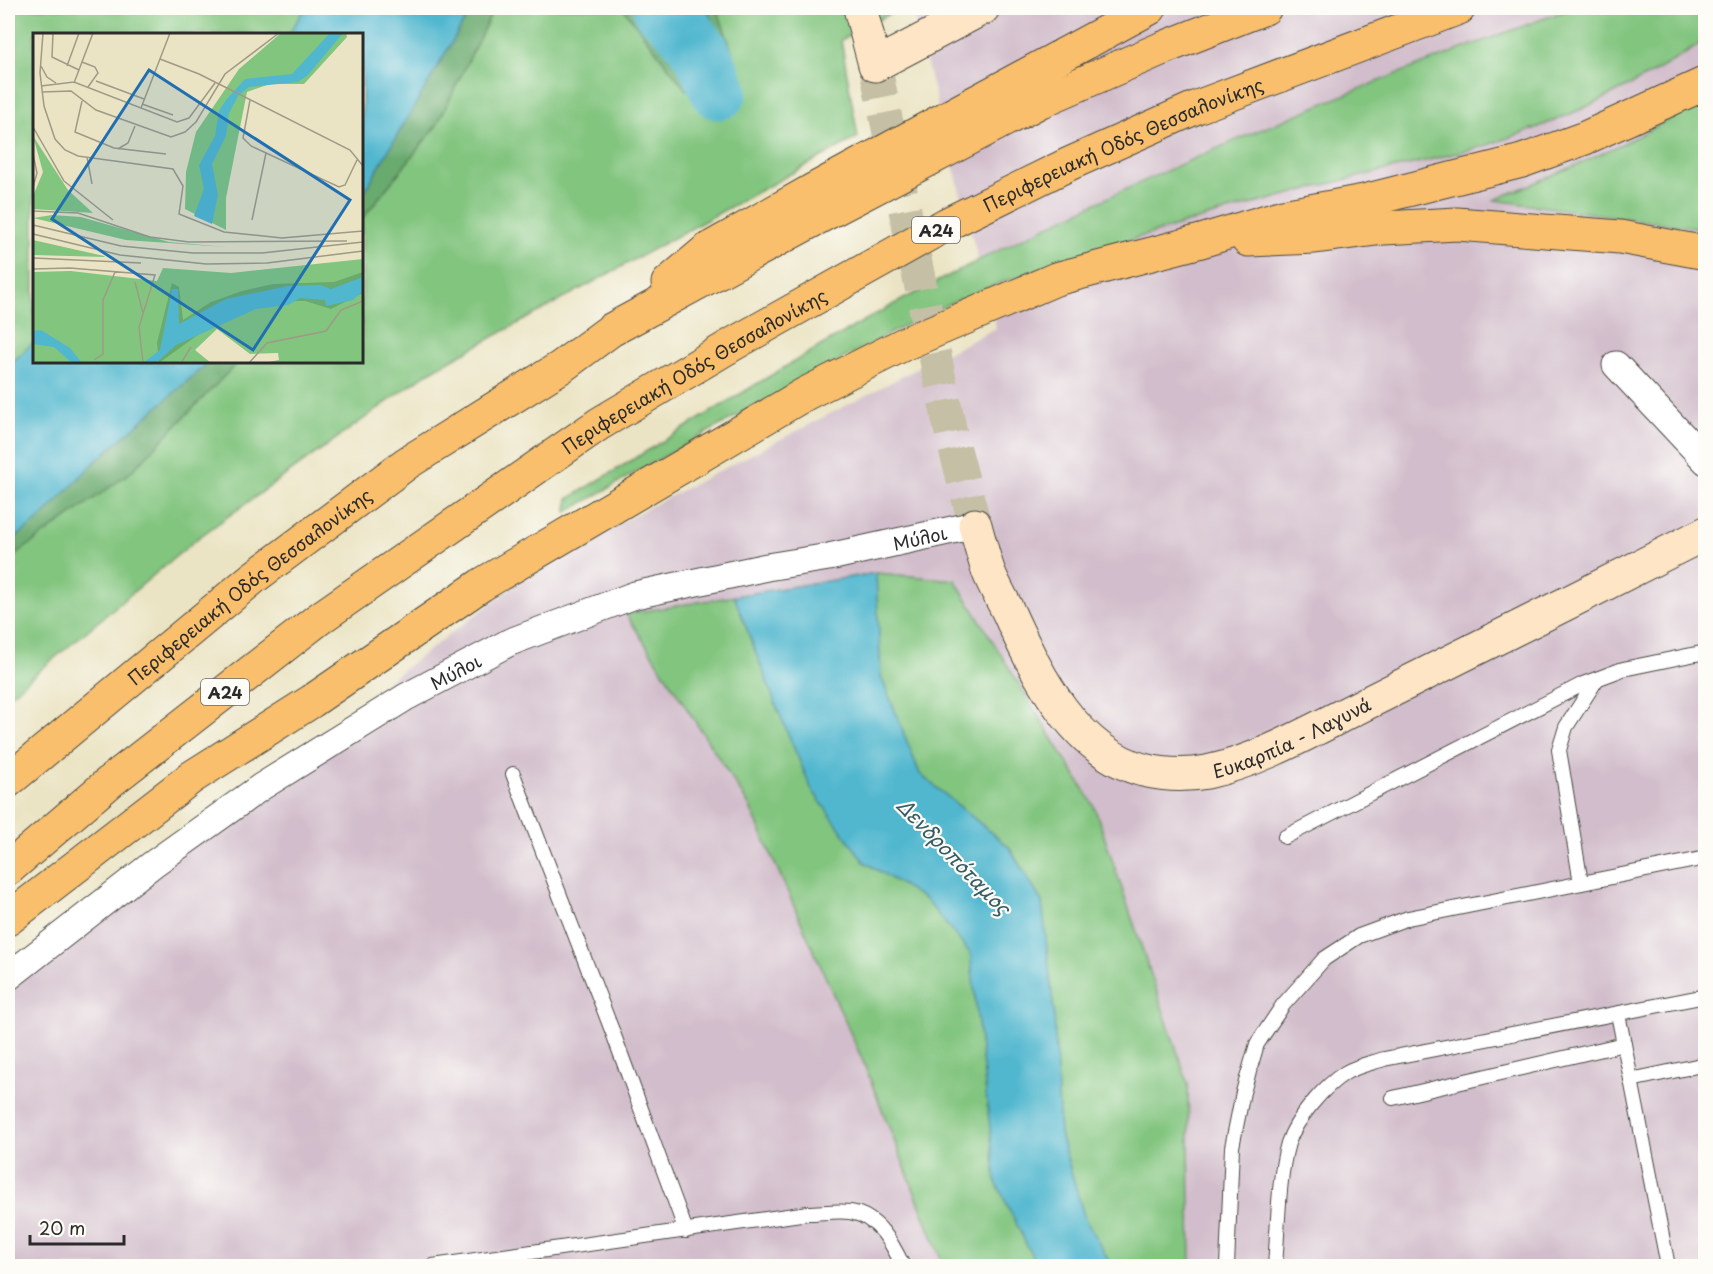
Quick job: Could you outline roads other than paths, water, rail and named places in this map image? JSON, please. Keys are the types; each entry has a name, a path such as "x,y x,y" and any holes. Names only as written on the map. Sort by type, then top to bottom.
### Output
{"highway":[{"path":"611,330 707,250 823,184 1150,8"},
{"name":"Περιφερειακή Οδός Θεσσαλονίκης","path":"8,781 253,578 407,463 561,367 611,330 860,195 1041,101 1163,48 1265,8"},
{"name":"Περιφερειακή Οδός Θεσσαλονίκης","path":"8,869 112,780 320,618 599,424 706,360 947,224 1070,164 1197,107 1459,8"},
{"path":"8,919 192,777 312,701 481,585 805,394 904,344 1056,279 1202,241 1283,216 1364,201 1522,161 1585,138 1706,83"},
{"path":"1202,241 1315,237 1384,228 1457,224 1620,237 1706,253"}],"street":[{"path":"860,8 875,65 983,8"},
{"path":"1616,365 1706,461"},
{"name":"Ευκαρπία - Λαγυνά","path":"975,525 988,572 1032,664 1061,708 1093,741 1123,762 1142,769 1185,775 1240,762 1281,745 1706,532"},
{"name":"Μύλοι","path":"8,977 153,864 261,787 406,697 510,642 635,595 767,567 829,557 975,525"}],"lane":[{"path":"1285,837 1583,684 1623,669 1706,652"},
{"path":"1581,883 1559,750 1566,727 1597,679"},
{"path":"513,774 686,1231"},
{"path":"1227,1266 1232,1147 1243,1092 1257,1044 1283,1005 1324,959 1359,936 1408,918 1706,858"},
{"path":"1275,1266 1288,1142 1320,1094 1346,1072 1384,1059 1706,996"},
{"path":"1618,1014 1668,1266"},
{"path":"1393,1098 1623,1044"},
{"path":"1631,1080 1706,1064"},
{"path":"433,1266 808,1213 849,1212 868,1217 884,1231 903,1266"}],"water":[{"path":"305,8 472,8 363,194 363,33 290,33"},
{"path":"633,8 707,8 723,50 683,72"},
{"path":"33,343 33,363 208,363 96,461 38,521 8,543 8,366"},
{"path":"876,573 881,676 920,774 1009,847 1042,902 1054,1013 1060,1134 1085,1219 1112,1266 1037,1266 996,1182 970,953 926,900 864,862 812,790 779,713 734,596"}],"waterway":[{"name":"Δενδροπόταμος","path":"661,8 701,51 719,91"}],"tunnel":[{"path":"875,65 952,438 975,525"}]}
